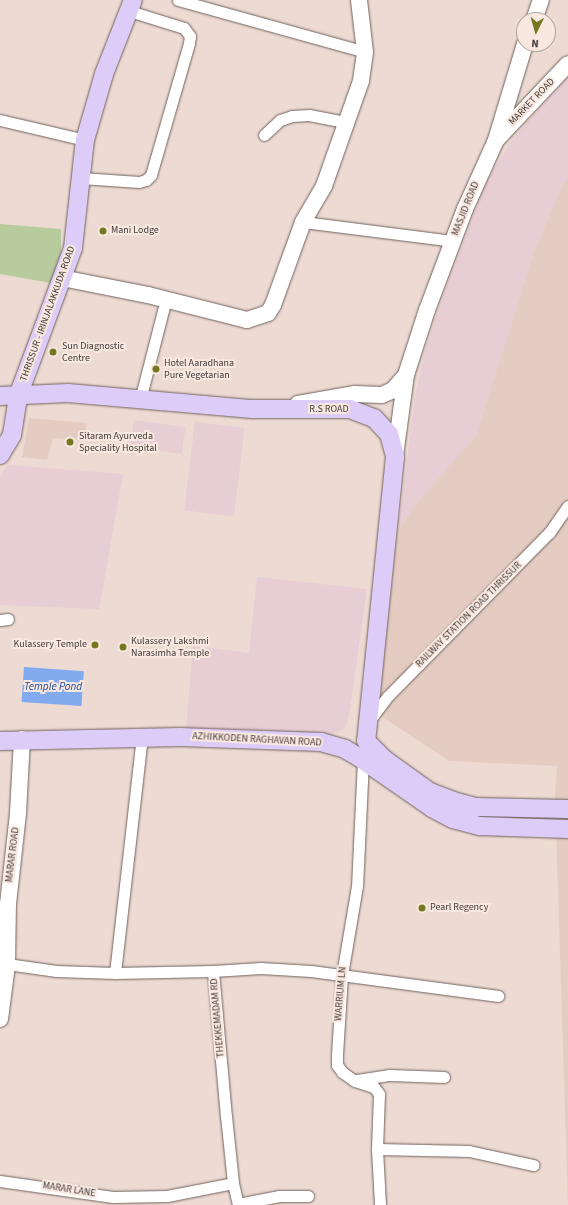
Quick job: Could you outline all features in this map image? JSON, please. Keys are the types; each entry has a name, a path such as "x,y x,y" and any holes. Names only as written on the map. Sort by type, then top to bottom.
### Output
{"main road":[{"name":"THRISSUR - IRINJALAKKUDA ROAD","path":"0,455 12,435 9,396 62,278 73,248 85,140 104,74 131,5"},
{"path":"0,387 9,396"},
{"name":"R.S ROAD","path":"9,396 68,393 274,410 350,409 363,412 385,428 392,441 395,457 364,760"},
{"path":"321,742 358,736 368,722"},
{"name":"AZHIKKODEN RAGHAVAN ROAD","path":"0,741 22,739 142,737 321,742 345,749 364,760 432,808 453,819 480,826 568,829"},
{"path":"366,741 384,759 424,788 447,799 476,807 545,810 568,809"}],"street":[{"path":"178,0 365,52"},
{"path":"62,278 166,299 247,320 260,318 273,305 303,222 324,186 361,81 365,52 359,0"},
{"path":"537,12 541,0"},
{"path":"81,178 139,182 146,180 150,175 189,43 190,36 184,28 131,5"},
{"name":"MASJID ROAD","path":"406,375 453,240 496,140 524,52"},
{"name":"MARKET ROAD","path":"496,140 568,64"},
{"path":"264,135 280,120 292,116 309,115 346,122"},
{"path":"0,120 85,140"},
{"path":"303,222 453,240"},
{"path":"140,400 166,299"},
{"path":"274,410 332,397 382,395 393,390 406,375"},
{"path":"395,457 406,375"},
{"name":"RAILWAY STATION ROAD THRISSUR","path":"368,722 388,696 549,533 568,506"},
{"path":"115,974 142,737"},
{"name":"MARAR ROAD","path":"0,1019 8,904 18,814 22,739"},
{"name":"WARRIUM LN","path":"364,760 357,886 342,975 337,1065 342,1072 355,1081 374,1087 380,1094 377,1149 380,1205"},
{"name":"THEKKEMADAM RD","path":"3,964 56,971 115,974 213,971 233,1183 238,1204"},
{"path":"213,971 261,968 342,975 498,996"},
{"path":"355,1081 390,1075 444,1077"},
{"path":"377,1149 469,1151 533,1165"},
{"name":"MARAR LANE","path":"0,1181 113,1197 167,1196 233,1183"},
{"path":"238,1204 280,1196 308,1196"}],"shaded area":[{"path":"568,76 568,178 563,184 534,252 476,436 420,499 398,530 415,396 425,351 442,298 487,180 511,141"},
{"path":"568,178 568,1205 555,796 557,766 449,761 381,716 381,682 398,530 420,499 476,436 534,252 563,184"},
{"path":"29,418 87,423 84,441 53,438 47,460 22,457"},
{"path":"134,420 185,427 182,454 130,447"},
{"path":"195,422 245,428 234,516 184,510"},
{"path":"8,465 123,474 99,609 0,605 0,477"},
{"path":"257,577 367,589 349,716 344,729 332,734 186,730 193,646 249,653"}],"green space":[{"path":"0,224 61,229 61,252 51,283 0,274"}],"water":[{"name":"Temple Pond","path":"24,667 84,671 81,706 22,702"}],"place":[{"name":"Mani Lodge","path":"103,231"},
{"name":"Sun Diagnostic Centre","path":"53,352"},
{"name":"Hotel Aaradhana Pure Vegetarian","path":"156,369"},
{"name":"Sitaram Ayurveda Speciality Hospital","path":"70,442"},
{"name":"Kulassery Temple","path":"95,645"},
{"name":"Kulassery Lakshmi Narasimha Temple","path":"123,647"},
{"name":"Pearl Regency","path":"422,908"}]}
